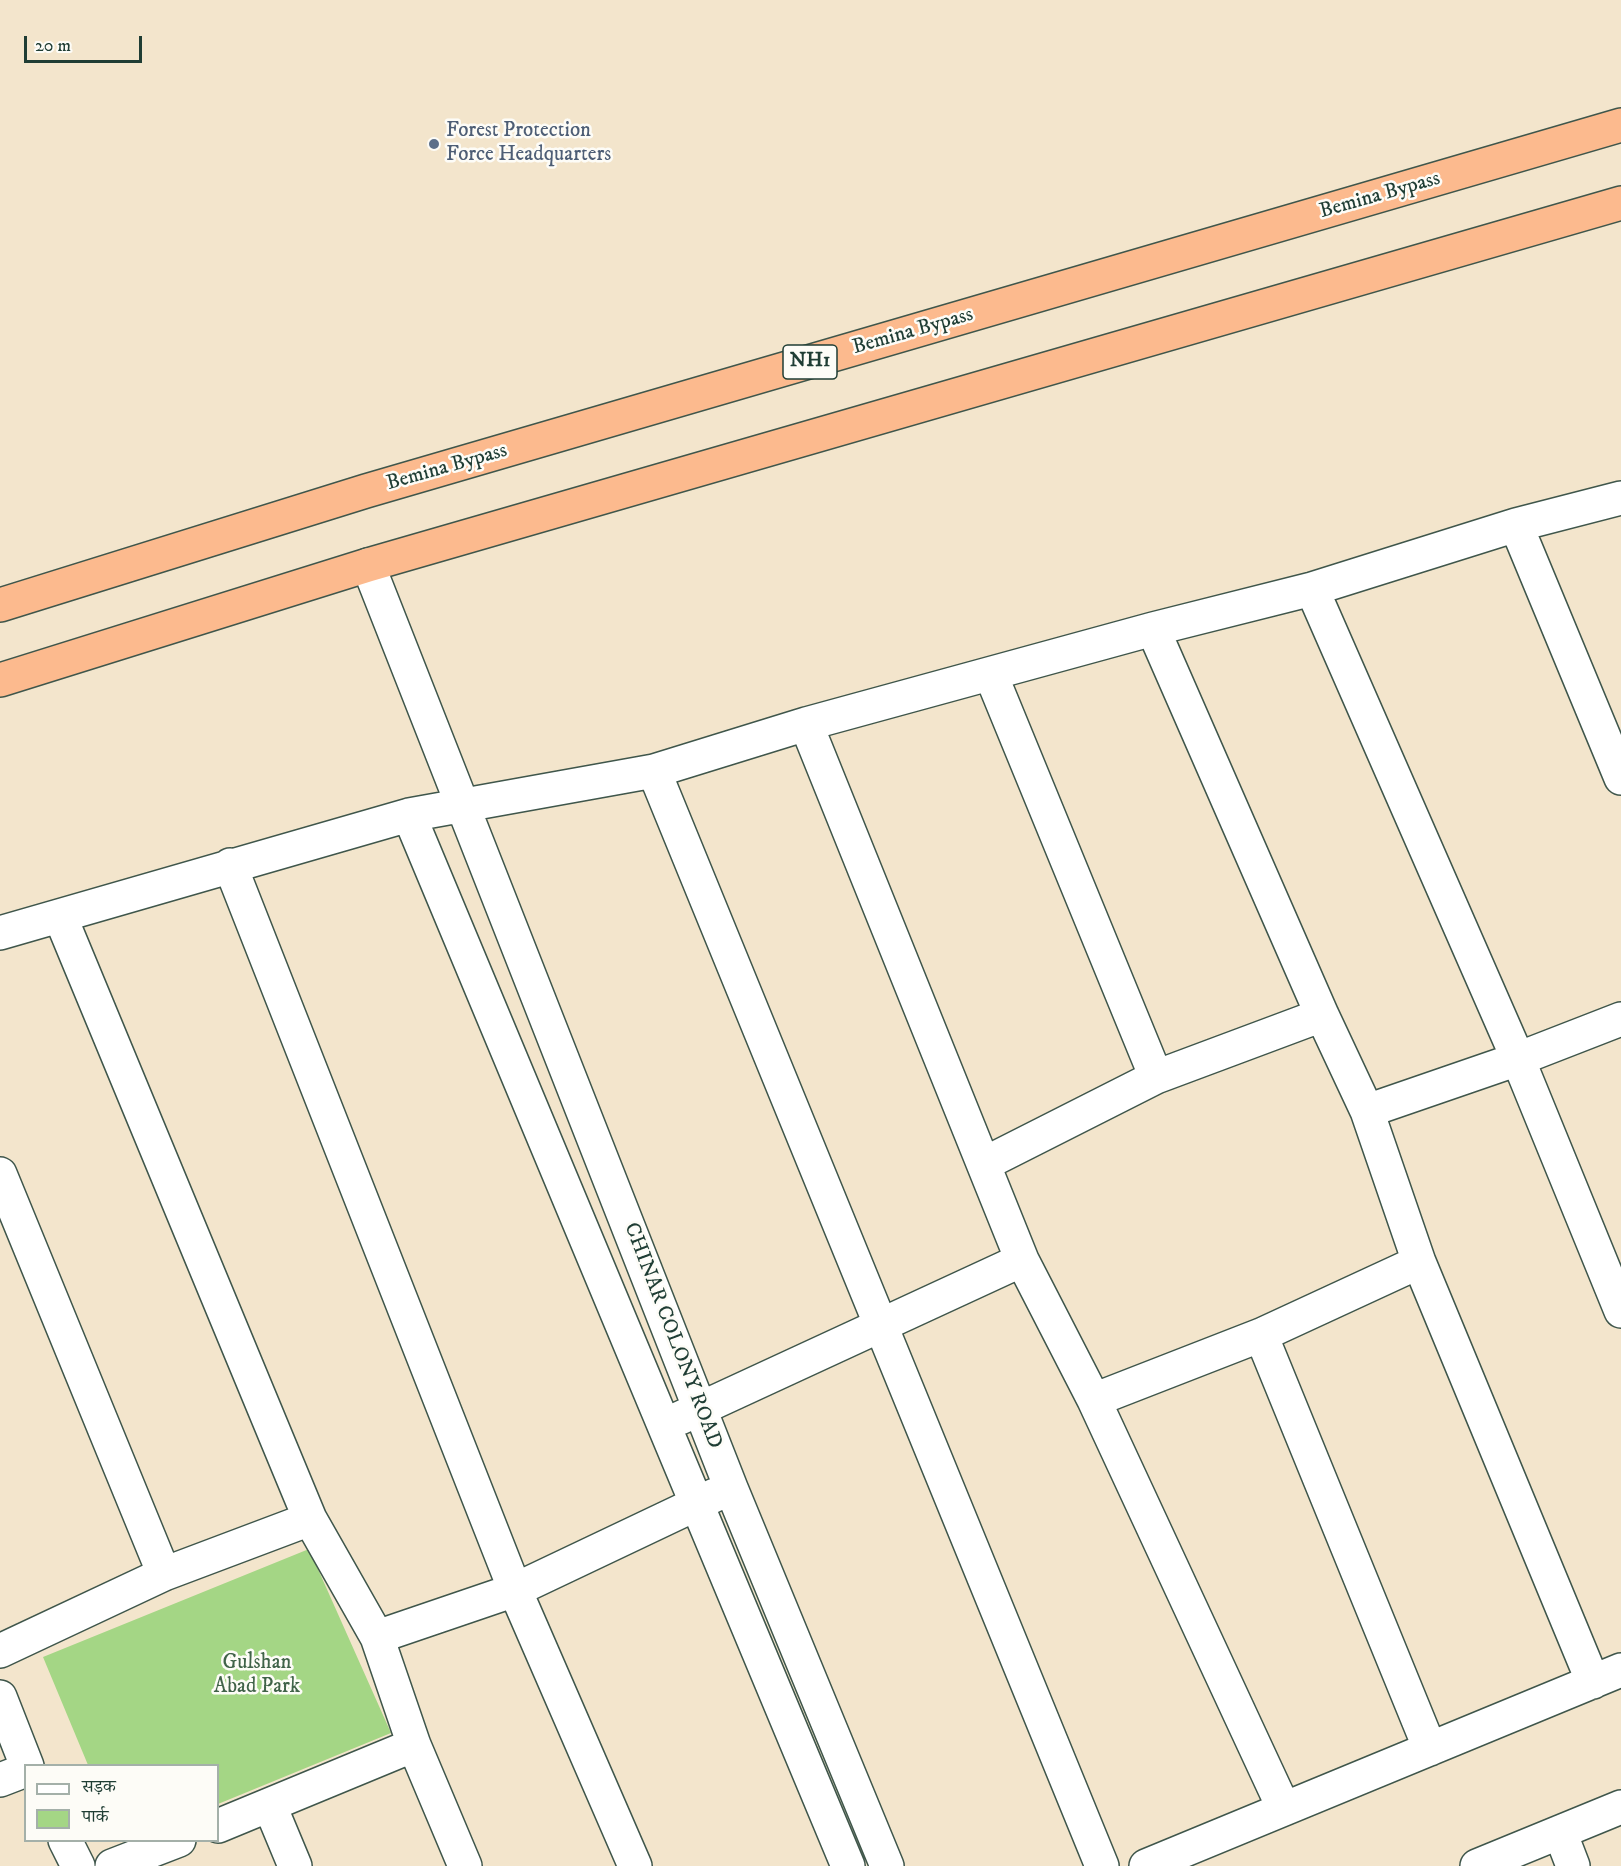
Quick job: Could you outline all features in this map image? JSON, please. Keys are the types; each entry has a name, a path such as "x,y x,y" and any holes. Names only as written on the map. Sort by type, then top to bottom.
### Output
{"highway":[{"name":"Bemina Bypass","path":"0,605 366,491 1621,125"},
{"path":"0,680 368,565 1621,203"}],"street":[{"path":"0,933 409,815 654,771 806,724 992,675 1152,629 1312,589 1516,525 1621,498"},
{"path":"1516,525 1614,742 1621,778"},
{"name":"CHINAR COLONY ROAD","path":"368,565 464,804 731,1488 887,1866"},
{"path":"1312,589 1518,1059 1621,1311"},
{"path":"1146,1866 1607,1676 1419,1262 1367,1111 1322,1015 1152,629"},
{"path":"992,675 1156,1077"},
{"path":"806,724 1022,1260 1094,1400 1284,1809"},
{"path":"654,771 1102,1866"},
{"name":"CHINAR COLONY ROAD","path":"409,815 662,1426 848,1866"},
{"path":"230,865 515,1590 635,1866"},
{"path":"60,916 310,1519 377,1637 414,1745 465,1866"},
{"path":"984,1164 1156,1077 1322,1015"},
{"path":"1367,1111 1518,1059 1621,1019"},
{"path":"0,1174 164,1574"},
{"path":"662,1426 1022,1260"},
{"path":"1094,1400 1261,1335 1419,1262"},
{"path":"1261,1335 1430,1749"},
{"path":"377,1637 515,1590 731,1488"},
{"path":"0,1651 164,1574 310,1519"},
{"path":"0,1696 26,1764"},
{"path":"219,1826 414,1745"},
{"path":"0,1780 24,1771"},
{"path":"270,1806 295,1866"},
{"path":"1477,1866 1621,1807"},
{"path":"1560,1832 1573,1866"},
{"path":"66,1842 78,1866"},
{"path":"112,1866 174,1842"}],"green space":[{"name":"Gulshan Abad Park","path":"309,1549 391,1733 219,1804 219,1764 88,1764 43,1657"}],"place":[{"name":"Forest Protection Force Headquarters","path":"434,144"}]}
